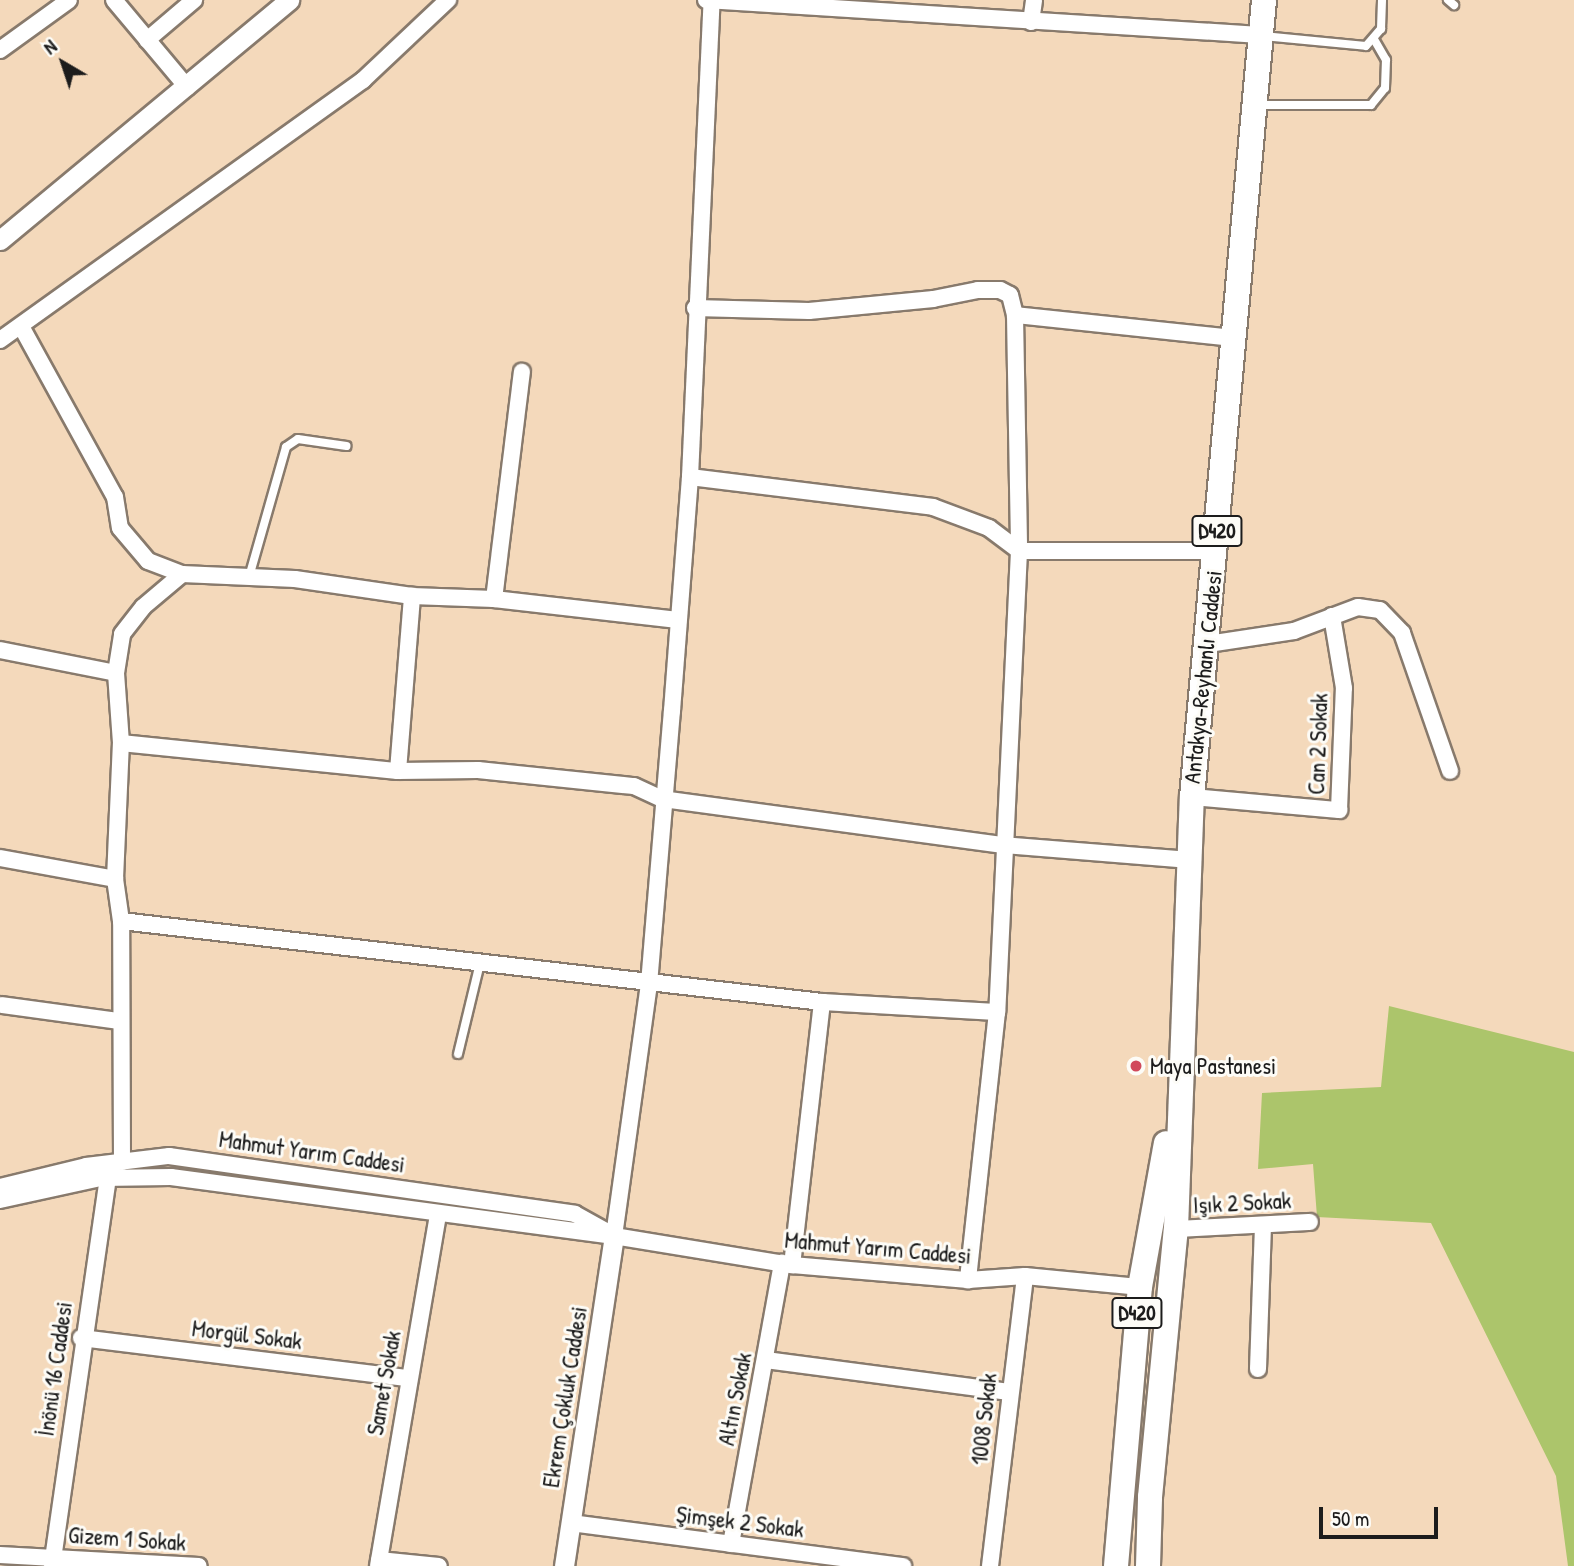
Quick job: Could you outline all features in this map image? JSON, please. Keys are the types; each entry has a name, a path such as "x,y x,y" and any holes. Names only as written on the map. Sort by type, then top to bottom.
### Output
{"main road":[{"name":"Antakya-Reyhanlı Caddesi","path":"1148,1566 1150,1497 1176,1229 1180,1063 1192,797 1208,644 1264,0"},
{"name":"Antakya-Reyhanlı Caddesi","path":"1116,1566 1140,1287 1180,1063"}],"street":[{"path":"0,50 69,0"},
{"path":"114,0 187,87"},
{"path":"146,40 194,0"},
{"path":"0,240 289,0"},
{"path":"0,340 22,328 363,80 448,0"},
{"path":"706,0 1260,36"},
{"path":"614,1236 649,984 690,477 695,307 712,0"},
{"path":"1031,22 1034,0"},
{"path":"695,307 809,311 1000,290 1010,295 1015,315 1019,551 997,1012 968,1280"},
{"path":"1015,315 1235,338"},
{"path":"22,328 115,497 120,528 148,561 182,575 249,577 412,596 494,599 678,620"},
{"path":"494,599 522,372"},
{"path":"690,477 933,507 989,528 1019,551 1216,551"},
{"path":"122,1162 119,1021 121,921 115,879 121,743 116,673 122,634 143,607 182,575"},
{"path":"398,771 412,596"},
{"path":"1208,644 1259,639 1358,607 1380,610 1402,633 1450,771"},
{"name":"Can 2 Sokak","path":"1192,797 1339,810 1344,688 1332,616"},
{"path":"0,650 116,673"},
{"path":"121,743 398,771 478,769 634,786 662,799 1003,845 1191,860"},
{"path":"0,858 115,879"},
{"path":"121,921 822,1002 997,1012"},
{"name":"Altın Sokak","path":"731,1544 787,1264 822,1002"},
{"path":"2,1005 119,1021"},
{"name":"Mahmut Yarım Caddesi","path":"0,1186 122,1162 169,1156 379,1183 575,1214 614,1236"},
{"name":"Mahmut Yarım Caddesi","path":"0,1200 108,1178 171,1177 614,1236 787,1264 968,1280 1025,1276 1140,1287"},
{"name":"İnönü 16 Caddesi","path":"52,1561 81,1338 108,1178"},
{"name":"Samet Sokak","path":"377,1564 407,1378 438,1214"},
{"name":"Işık 2 Sokak","path":"1176,1229 1310,1222"},
{"path":"1258,1369 1262,1225"},
{"name":"Ekrem Çokluk Caddesi","path":"564,1566 614,1236"},
{"name":"1008 Sokak","path":"990,1566 1025,1276"},
{"name":"Morgül Sokak","path":"81,1338 407,1378"},
{"path":"766,1360 1010,1392"},
{"name":"Şimşek 2 Sokak","path":"571,1523 903,1566"},
{"name":"Gizem 1 Sokak","path":"0,1555 52,1561 199,1566"},
{"path":"377,1564 439,1566"}],"lane":[{"path":"1260,36 1366,46 1381,29 1382,0"},
{"path":"1255,105 1371,105 1385,88 1385,60 1374,39"},
{"path":"249,577 288,444 298,439 346,446"},
{"path":"458,1054 480,962"}],"green space":[{"path":"1389,1006 1574,1052 1574,1566 1568,1566 1556,1476 1431,1223 1317,1217 1313,1164 1258,1169 1262,1093 1381,1087"}],"place":[{"name":"Maya Pastanesi","path":"1136,1066"}]}
